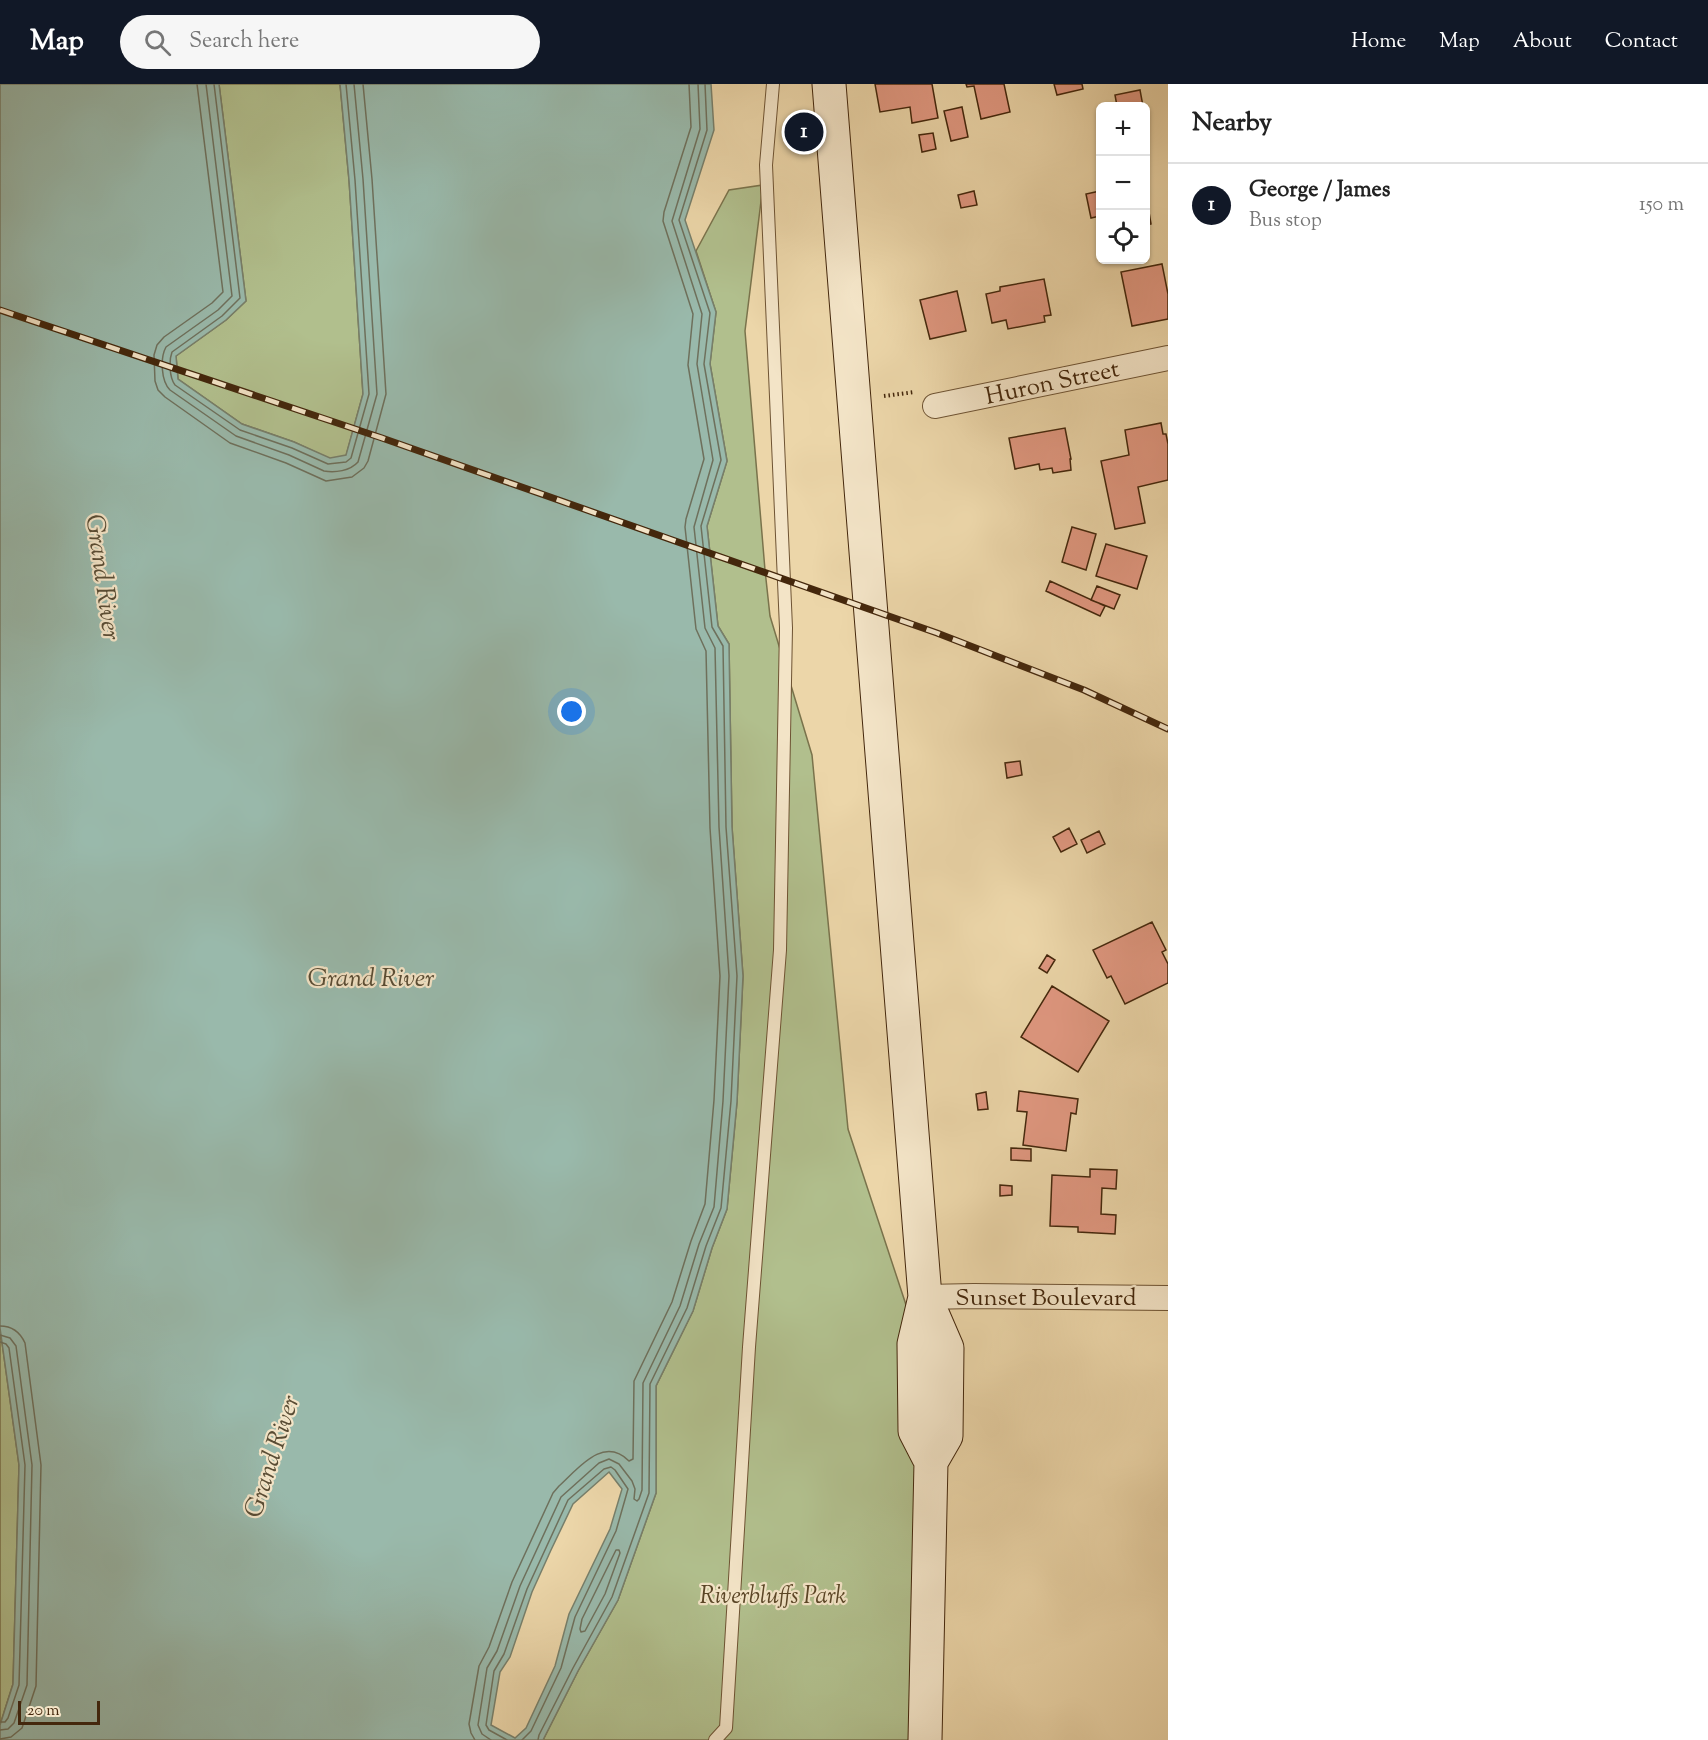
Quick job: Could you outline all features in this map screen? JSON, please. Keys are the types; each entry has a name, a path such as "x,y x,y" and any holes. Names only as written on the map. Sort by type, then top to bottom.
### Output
{"main road":[{"path":"829,84 925,1298 947,1348 946,1436 931,1462 926,1740"}],"street":[{"name":"Huron Street","path":"928,399 1168,358"},
{"name":"Sunset Boulevard","path":"925,1298 974,1296 1168,1298"}],"lane":[{"path":"715,1740 726,1728 749,1347 780,950 786,628 766,165 773,84"}],"path":[{"path":"880,396 928,399"}],"green space":[{"path":"219,84 340,84 349,180 363,394 346,456 330,459 294,442 242,424 178,379 176,356 226,320 246,301"},
{"name":"Riverbluffs Park","path":"763,185 745,331 765,570 770,616 812,755 848,1129 910,1317 915,1397 920,1740 543,1740 618,1600 656,1493 656,1386 693,1311 712,1248 727,1209 737,1102 743,976 732,827 729,644 718,626 707,526 727,461 710,364 716,312 696,251 729,190"},
{"path":"0,1328 19,1465 13,1684 0,1725"}],"water":[{"name":"Grand River","path":"0,84 219,84 246,301 226,320 176,356 178,379 242,424 294,442 330,458 346,455 363,394 349,180 340,84 711,84 714,130 685,220 716,312 710,364 727,461 707,526 718,626 729,644 732,827 743,976 737,1102 727,1209 712,1248 693,1311 656,1386 656,1493 618,1600 543,1740 0,1740 0,1725 13,1684 19,1465 0,1328","holes":["609,1472 622,1489 610,1529 569,1614 555,1666 526,1728 515,1738 491,1725 500,1672 510,1657 532,1592 573,1504"]}],"building":[{"path":"875,84 932,84 938,118 912,123 910,107 880,112"},
{"path":"966,84 1004,84 1010,112 981,119 974,86 967,87"},
{"path":"1054,84 1082,84 1083,89 1057,95"},
{"path":"1140,90 1142,102 1116,102 1115,95"},
{"path":"962,107 968,137 951,141 944,111"},
{"path":"933,133 936,149 922,152 919,135"},
{"path":"974,191 977,205 961,208 958,195"},
{"path":"1096,192 1096,217 1091,218 1086,194"},
{"path":"1162,264 1168,294 1168,319 1132,326 1121,272"},
{"path":"1044,279 1051,315 1044,316 1045,322 1008,329 1006,320 992,323 986,294 1000,291 1000,287"},
{"path":"957,291 966,331 930,339 920,300"},
{"path":"1161,423 1168,444 1168,480 1138,487 1145,523 1115,529 1101,461 1129,455 1125,430"},
{"path":"1065,428 1071,470 1053,473 1052,468 1040,470 1039,464 1015,469 1009,438"},
{"path":"1072,527 1096,534 1086,570 1062,562"},
{"path":"1106,544 1147,556 1137,589 1096,576"},
{"path":"1050,581 1105,606 1100,616 1046,591"},
{"path":"1097,586 1120,595 1114,609 1091,600"},
{"path":"1020,761 1022,775 1007,778 1005,763"},
{"path":"1069,828 1077,844 1061,852 1053,837"},
{"path":"1099,831 1105,844 1087,853 1081,840"},
{"path":"1152,922 1166,950 1162,952 1168,964 1168,983 1125,1004 1111,976 1107,978 1093,950"},
{"path":"1047,955 1055,960 1047,973 1039,968"},
{"path":"1052,986 1109,1021 1078,1072 1021,1037"},
{"path":"1019,1091 1078,1099 1076,1114 1071,1113 1066,1151 1023,1145 1027,1112 1017,1111"},
{"path":"986,1092 988,1109 978,1110 976,1094"},
{"path":"1011,1148 1031,1149 1031,1161 1011,1160"},
{"path":"1090,1169 1117,1170 1116,1189 1102,1188 1101,1214 1116,1215 1115,1234 1078,1232 1078,1227 1050,1226 1052,1175 1090,1177"},
{"path":"1000,1185 1012,1186 1012,1195 1000,1196"}],"railway":[{"path":"0,310 382,438 937,633 1084,690 1168,729"}],"place":[{"name":"George / James","path":"804,132"}]}
